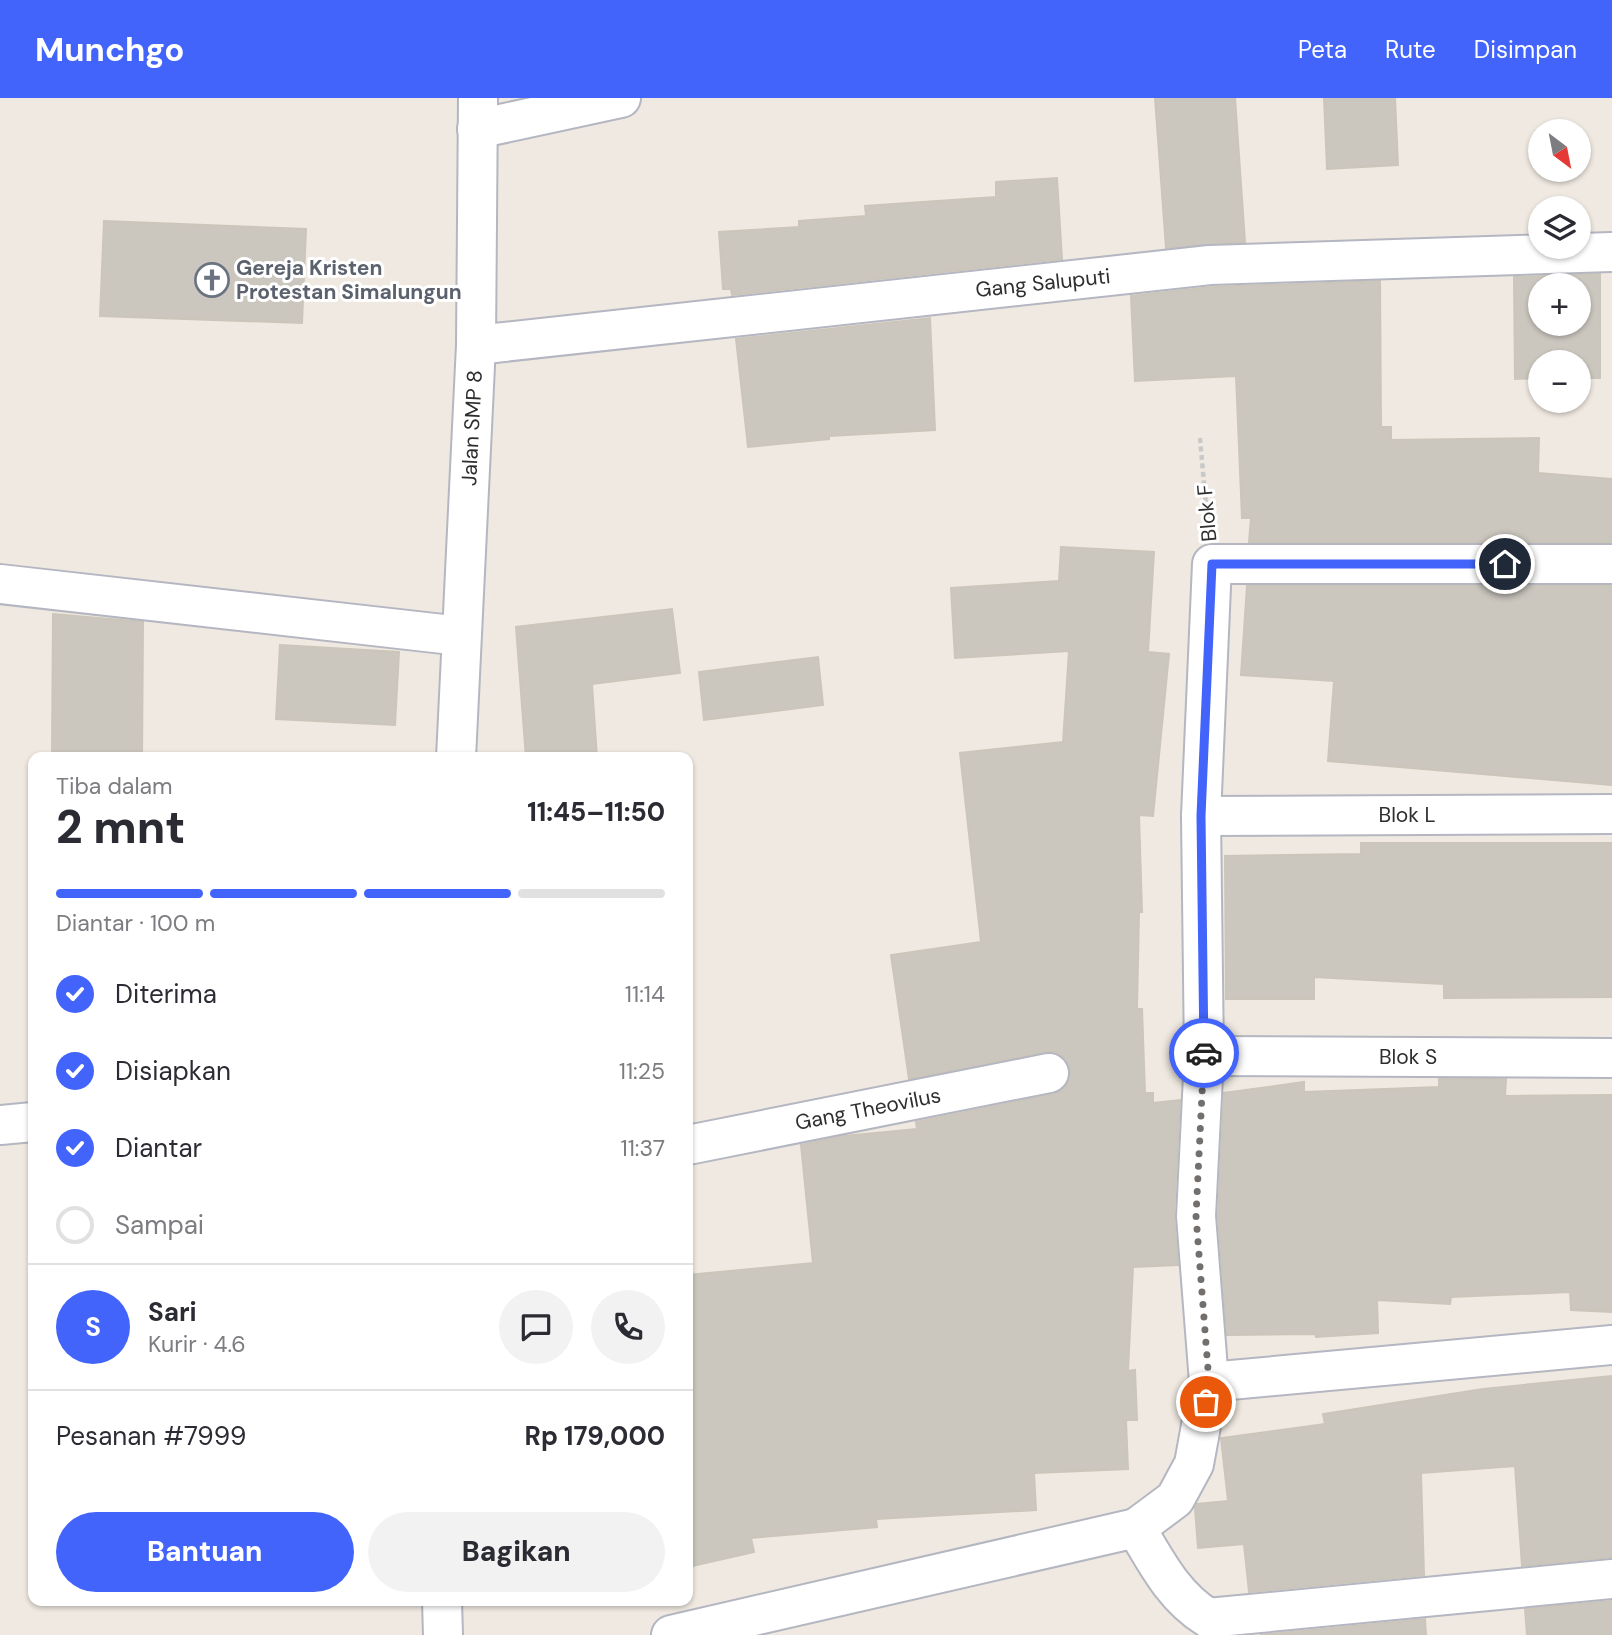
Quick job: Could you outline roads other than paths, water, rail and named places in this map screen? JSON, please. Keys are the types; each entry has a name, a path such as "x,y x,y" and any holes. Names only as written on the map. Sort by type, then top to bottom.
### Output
{"street":[{"path":"477,113 621,98"},
{"name":"Jalan SMP 8","path":"456,752 476,345 477,113"},
{"name":"Gang Saluputi","path":"476,345 1210,265 1612,252"},
{"name":"Blok F","path":"1136,1528 1175,1499 1194,1464 1209,1382 1196,1216 1204,1056 1201,816 1212,564 1612,564"},
{"path":"0,584 461,636"},
{"name":"Blok L","path":"1201,816 1612,814"},
{"name":"Blok S","path":"1204,1056 1612,1058"},
{"name":"Gang Theovilus","path":"693,1144 1049,1073"},
{"path":"0,1125 28,1122"},
{"path":"1209,1382 1612,1345"},
{"path":"671,1635 1136,1528 1168,1583 1188,1605 1208,1618 1612,1579"},
{"path":"442,1606 443,1635"}],"place":[{"name":"Gereja Kristen Protestan Simalungun","path":"212,280"}]}
